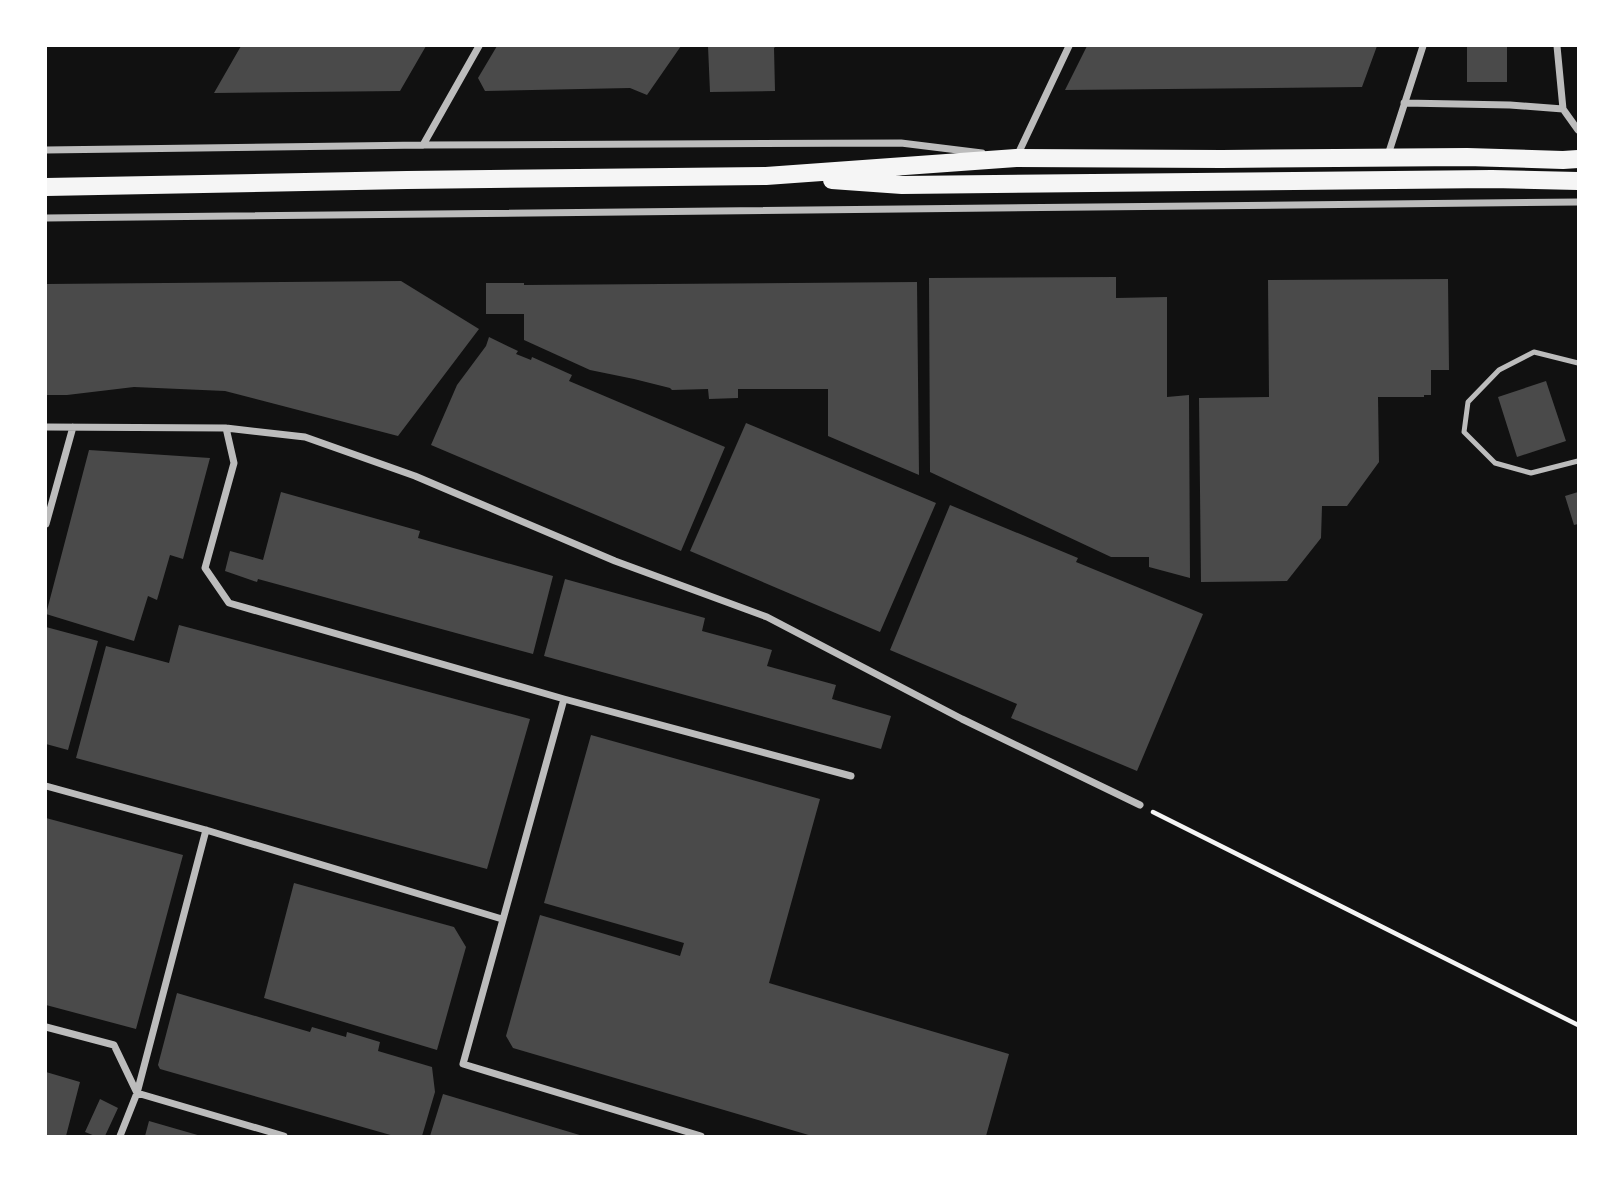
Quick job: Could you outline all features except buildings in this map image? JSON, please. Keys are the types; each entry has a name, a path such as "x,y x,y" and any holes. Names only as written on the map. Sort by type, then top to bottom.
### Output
{"main road":[{"path":"46,187 766,176 1016,158 1578,159"},
{"path":"766,176 902,185 1479,179 1578,181"}],"street":[{"path":"423,145 479,46"},
{"path":"46,150 901,143 1016,158 1069,46"},
{"path":"1387,158 1423,46"},
{"path":"1557,46 1563,109 1578,130"},
{"path":"1404,103 1563,109"},
{"path":"46,218 1578,202"},
{"path":"46,427 226,428 305,437 317,441 415,476 615,561 767,617 962,719 1140,805"},
{"path":"46,524 73,427"},
{"path":"226,428 234,463 205,568 229,603 564,699 851,776"},
{"path":"564,699 463,1064 701,1136"},
{"path":"46,786 206,830 502,919"},
{"path":"120,1136 137,1093 206,830"},
{"path":"46,1027 114,1045 137,1093 284,1136"}],"lane":[{"path":"1578,363 1534,352 1499,370 1468,402 1464,432 1495,463 1531,473 1578,461"}],"path":[{"path":"1140,805 1578,1024"}]}
